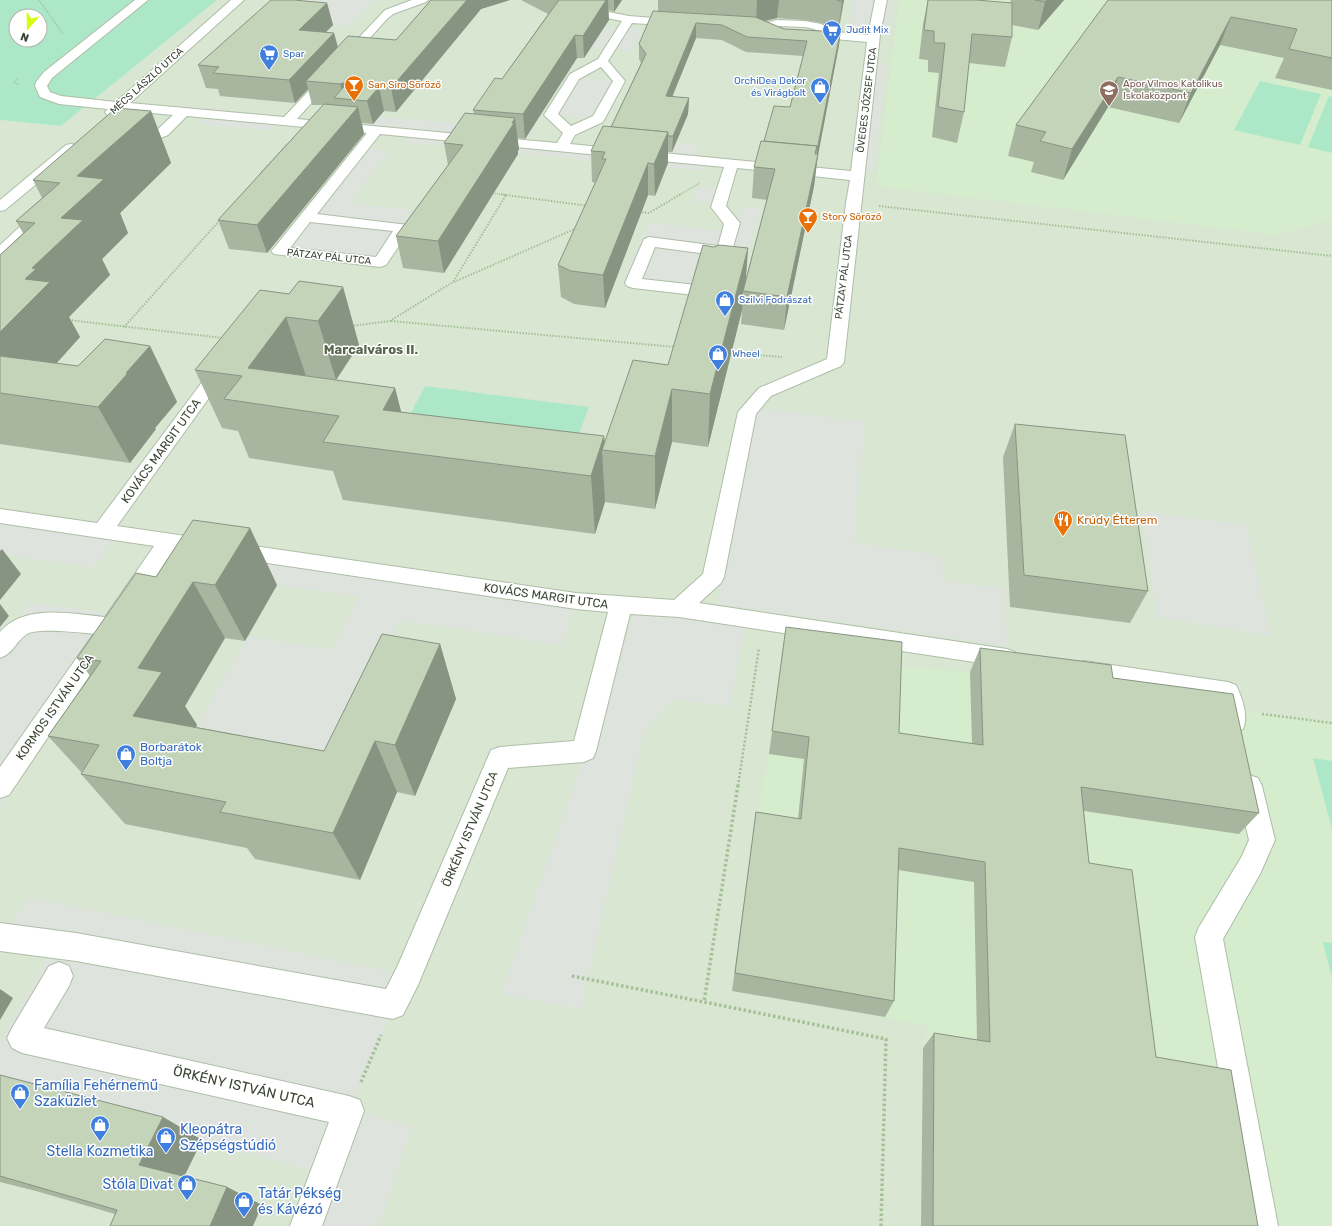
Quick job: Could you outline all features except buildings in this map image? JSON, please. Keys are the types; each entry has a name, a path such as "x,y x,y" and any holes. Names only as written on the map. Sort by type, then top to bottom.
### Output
{"street":[{"path":"142,0 48,75 41,86 45,94 59,100 858,176"},
{"name":"MÉCS LÁSZLÓ UTCA","path":"102,121 238,0"},
{"path":"288,121 382,17 389,12 422,0"},
{"path":"572,0 595,13 629,19 689,23"},
{"name":"ÖVEGES JÓZSEF UTCA","path":"858,176 880,0"},
{"path":"382,17 404,20"},
{"path":"570,132 551,114 574,77 602,62 629,19"},
{"path":"772,35 752,28 778,23 805,24 817,26 835,35 874,39"},
{"path":"820,40 835,35"},
{"path":"350,53 365,55"},
{"path":"561,147 570,132 598,119 619,81 602,62"},
{"path":"118,152 163,132 184,112"},
{"name":"PÁTZAY PÁL UTCA","path":"306,217 403,228 380,262 279,251 306,217 376,130"},
{"path":"0,208 79,141"},
{"path":"724,251 649,242 632,283 712,292 724,251 732,223 718,207 732,163"},
{"name":"PÁTZAY PÁL UTCA","path":"679,609 713,577 747,412 765,392 835,362 853,203 858,176"},
{"path":"0,254 52,205"},
{"name":"KOVÁCS MARGIT UTCA","path":"100,532 142,478 220,370"},
{"name":"KOVÁCS MARGIT UTCA","path":"0,516 576,602 679,609 1031,662"},
{"name":"KORMOS ISTVÁN UTCA","path":"0,787 169,541"},
{"name":"ÖRKÉNY ISTVÁN UTCA","path":"393,1004 408,975 500,758 584,751 621,606"},
{"path":"0,649 12,634 25,624 50,623 111,626"},
{"path":"1063,667 1228,692 1262,840 1250,865 1209,937 1262,1226"},
{"path":"0,937 76,947 393,1004"},
{"name":"ÖRKÉNY ISTVÁN UTCA","path":"59,976 22,1038 349,1110"},
{"path":"306,1226 349,1110"}],"path":[{"path":"259,176 305,124"},
{"path":"634,211 649,213 732,163"},
{"path":"506,195 590,206"},
{"path":"853,203 1332,256"},
{"path":"124,327 222,216"},
{"path":"453,282 583,225"},
{"path":"65,319 226,339"},
{"path":"390,321 676,348"},
{"path":"723,352 787,358"},
{"path":"704,1002 763,621"},
{"path":"1232,710 1332,723"},
{"path":"572,976 886,1039 881,1226"},
{"path":"349,1110 393,1004"}],"shaded area":[{"path":"0,0 217,0 61,126 0,120"},
{"path":"217,0 1247,0 1332,16 1332,1226 0,1226 0,120 61,126"},
{"path":"279,0 375,0 349,26 259,18"},
{"path":"853,0 893,0 889,36 848,33"},
{"name":"Apor Vilmos Katolikus Iskolaközpont","path":"899,0 1187,0 1332,28 1332,220 1276,235 876,186"},
{"path":"604,27 642,30 631,51 591,48"},
{"path":"871,64 886,64 874,170 858,169"},
{"path":"574,77 619,81 598,119 551,115"},
{"path":"1260,81 1321,94 1300,145 1234,130"},
{"path":"1329,96 1332,97 1332,153 1308,147"},
{"path":"178,106 234,110 230,116 288,121 270,130 196,124 208,115 172,111"},
{"path":"342,113 533,131 526,143 602,151 608,137 700,145 694,160 707,161 703,171 404,142 410,133 323,125"},
{"path":"361,148 389,151 350,204 423,211 386,266 276,254"},
{"path":"699,187 723,188 719,204 694,201"},
{"path":"742,207 761,209 735,296 623,282 648,223 736,233"},
{"path":"425,386 589,407 573,449 403,428"},
{"path":"755,408 865,422 854,542 942,556 943,580 1005,589 1007,646 717,604"},
{"path":"1142,511 1246,525 1271,636 1157,617"},
{"path":"0,516 117,534 94,568 0,554"},
{"path":"217,548 576,601 562,645 399,620 328,774 183,749 248,636 331,650 358,597 223,577"},
{"path":"30,602 128,616 0,808 0,642"},
{"path":"637,606 746,619 730,706 672,700 644,732 581,1009 501,994"},
{"path":"895,666 971,672 1332,723 1332,1226 921,1226 923,1048 928,1027 885,1017 732,991 753,833 769,754"},
{"path":"1313,758 1332,761 1332,829"},
{"path":"28,897 408,975 349,1110 412,1126 379,1226 306,1226 325,1174 0,1087 0,1042 54,945 3,937"},
{"path":"1323,942 1332,943 1332,978"}],"place":[{"name":"Judit Mix","path":"832,47"},
{"name":"Spar","path":"269,71"},
{"name":"San Siro Söröző","path":"354,102"},
{"name":"OrchiDea Dekor és Virágbolt","path":"820,104"},
{"name":"Apor Vilmos Katolikus Iskolaközpont","path":"1109,107"},
{"name":"Story Söröző","path":"808,234"},
{"name":"Szilvi Fodrászat","path":"725,317"},
{"name":"Wheel","path":"718,371"},
{"name":"Krúdy Étterem","path":"1063,537"},
{"name":"Borbarátok Boltja","path":"126,771"},
{"name":"Família Fehérnemű Szaküzlet","path":"20,1110"},
{"name":"Stella Kozmetika","path":"100,1142"},
{"name":"Kleopátra Szépségstúdió","path":"166,1154"},
{"name":"Stóla Divat","path":"187,1201"},
{"name":"Tatár Pékség és Kávézó","path":"244,1218"}],"district":[{"name":"Marcalváros II.","path":"371,349"}]}
